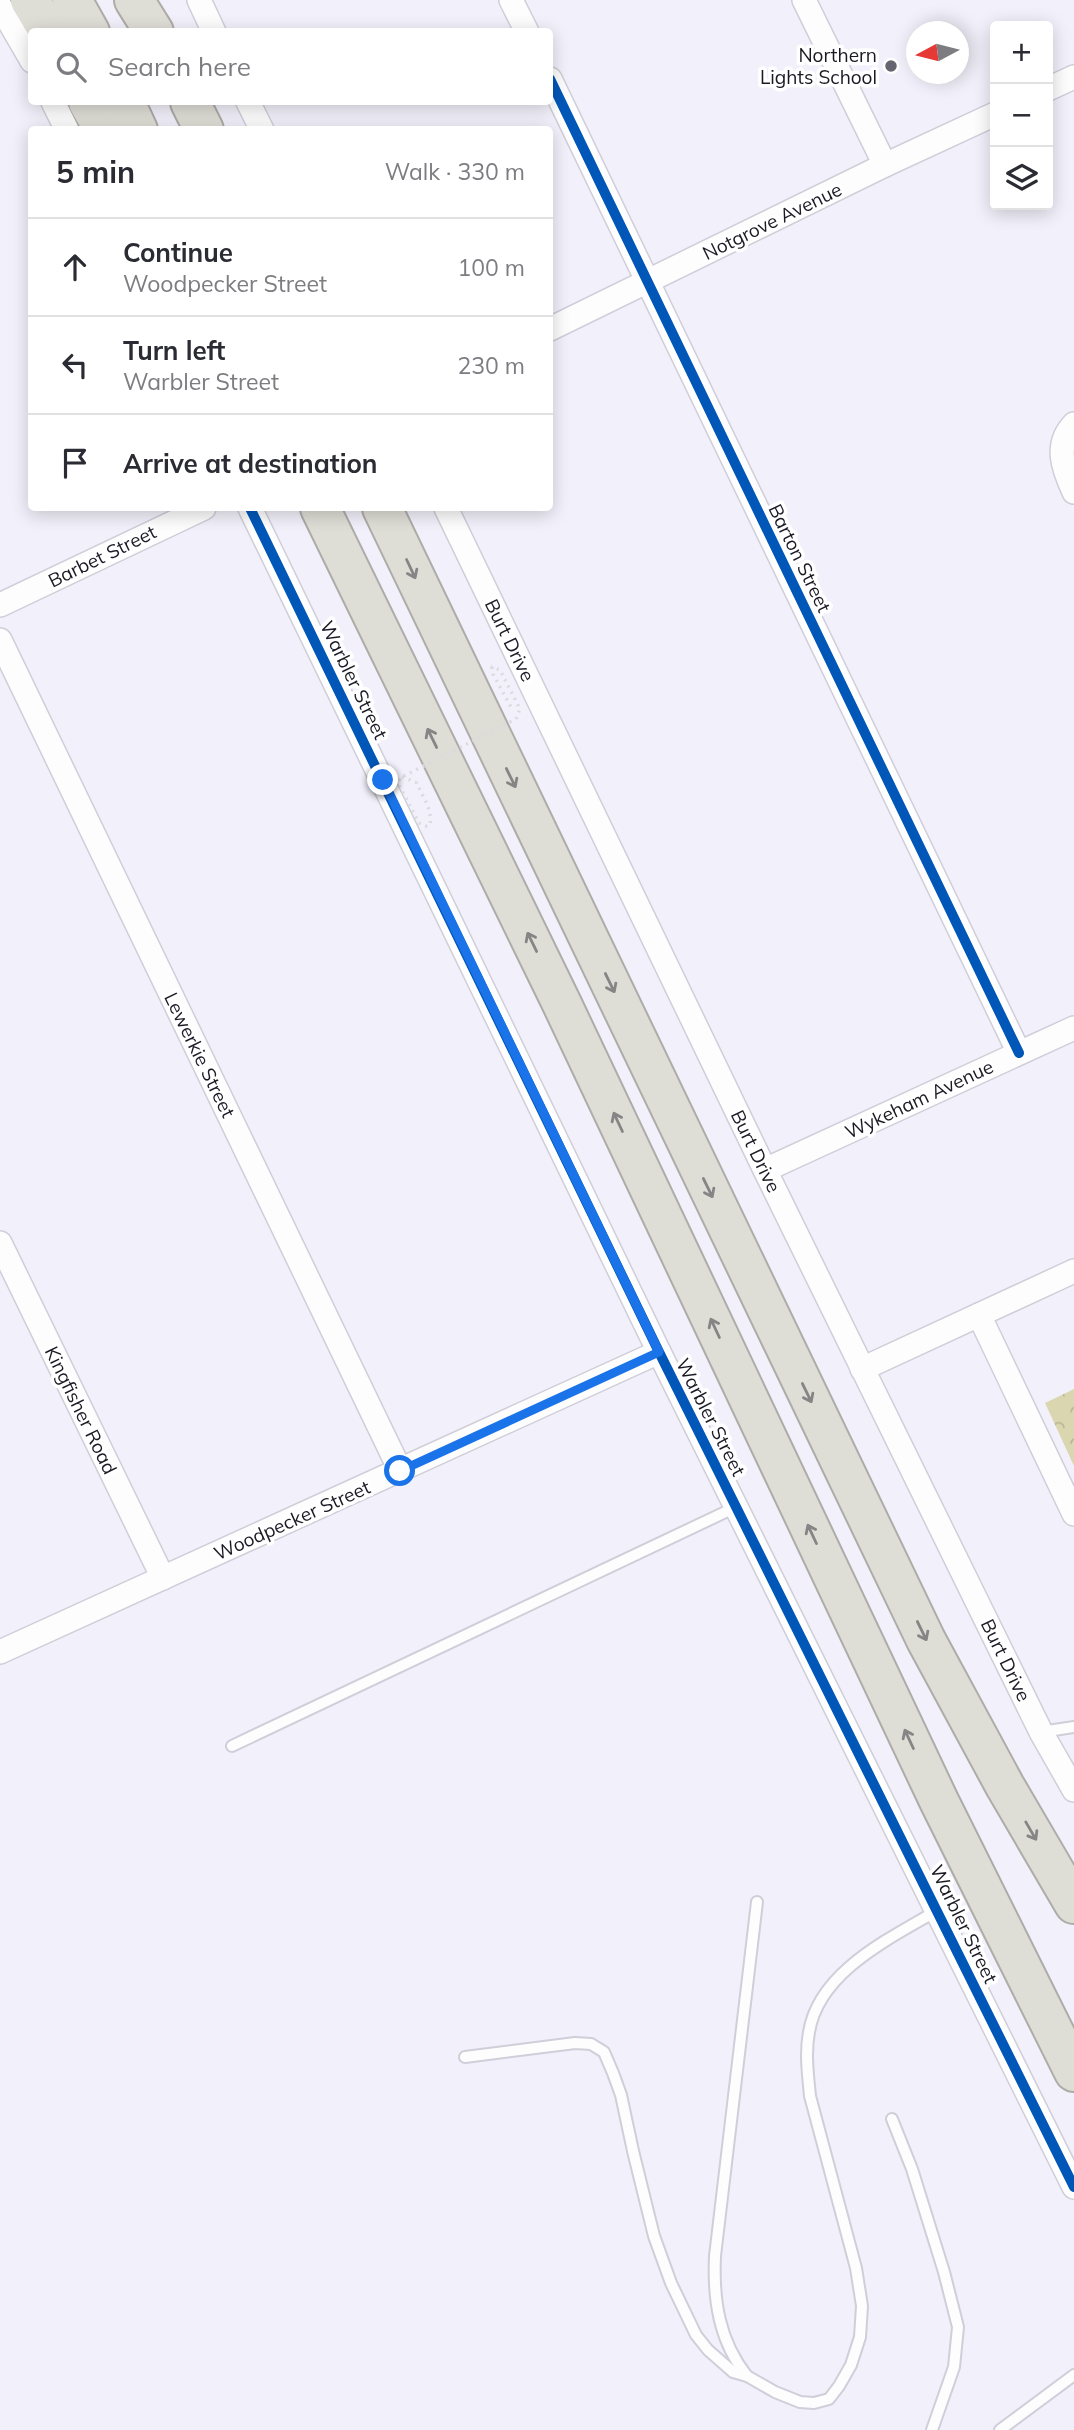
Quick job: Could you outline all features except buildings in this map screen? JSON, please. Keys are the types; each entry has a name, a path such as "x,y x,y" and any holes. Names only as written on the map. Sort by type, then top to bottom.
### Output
{"highway":[{"path":"30,0 47,28"},
{"path":"72,0 88,28"},
{"path":"134,0 152,28"},
{"path":"155,0 168,28"},
{"path":"90,105 102,126"},
{"path":"126,105 136,126"},
{"path":"192,105 202,126"},
{"path":"320,511 562,1004 939,1801 1074,2072"},
{"path":"383,511 926,1640 1021,1815 1074,1904"},
{"path":"939,1801 1074,2012"}],"street":[{"path":"199,0 213,28"},
{"path":"511,0 525,28"},
{"path":"804,0 885,165"},
{"path":"0,6 28,54"},
{"path":"1053,87 1074,77"},
{"name":"Barton Street","path":"553,85 1019,1053"},
{"path":"54,105 65,126"},
{"path":"250,105 260,126"},
{"name":"Notgrove Avenue","path":"553,329 990,116"},
{"path":"1074,424 1064,440 1061,452 1074,492"},
{"name":"Barbet Street","path":"0,605 198,511"},
{"name":"Warbler Street","path":"251,511 659,1352 1074,2187"},
{"name":"Burt Drive","path":"447,511 765,1170 1041,1732 1074,1790"},
{"name":"Lewerkie Street","path":"0,640 400,1471"},
{"name":"Wykeham Avenue","path":"765,1170 1074,1028"},
{"name":"Kingfisher Road","path":"0,1242 163,1578"},
{"path":"862,1368 979,1315 1071,1280"},
{"path":"979,1315 1074,1514"},
{"name":"Woodpecker Street","path":"0,1652 659,1352"}],"lane":[{"path":"232,1746 736,1507"},
{"path":"1041,1732 1074,1727"},
{"path":"747,2376 735,2361 724,2336 716,2306 714,2283 757,1902"},
{"path":"465,2057 575,2043 591,2044 604,2052 621,2095 654,2236 671,2283 696,2335 708,2350 733,2372 800,2402 814,2403 829,2399 851,2365 860,2337 862,2306 856,2269 810,2096 807,2071 809,2029 827,1993 843,1973 865,1954 938,1910"},
{"path":"892,2119 912,2169 948,2285 958,2327 954,2367 932,2430"},
{"path":"1000,2430 1074,2375"}],"path":[{"path":"416,782 430,814 431,820 426,826 419,823 399,785 400,778 516,719 520,709 499,670 492,667 493,674 512,709"}],"green space":[{"path":"1074,1389 1074,1466 1045,1403"}],"cycle path":[{"path":"553,85 1019,1053"},
{"path":"251,511 659,1352 1074,2187"}],"place":[{"name":"Northern Lights School","path":"891,66"}],"route":[{"path":"383,780 659,1352 400,1471"}]}
